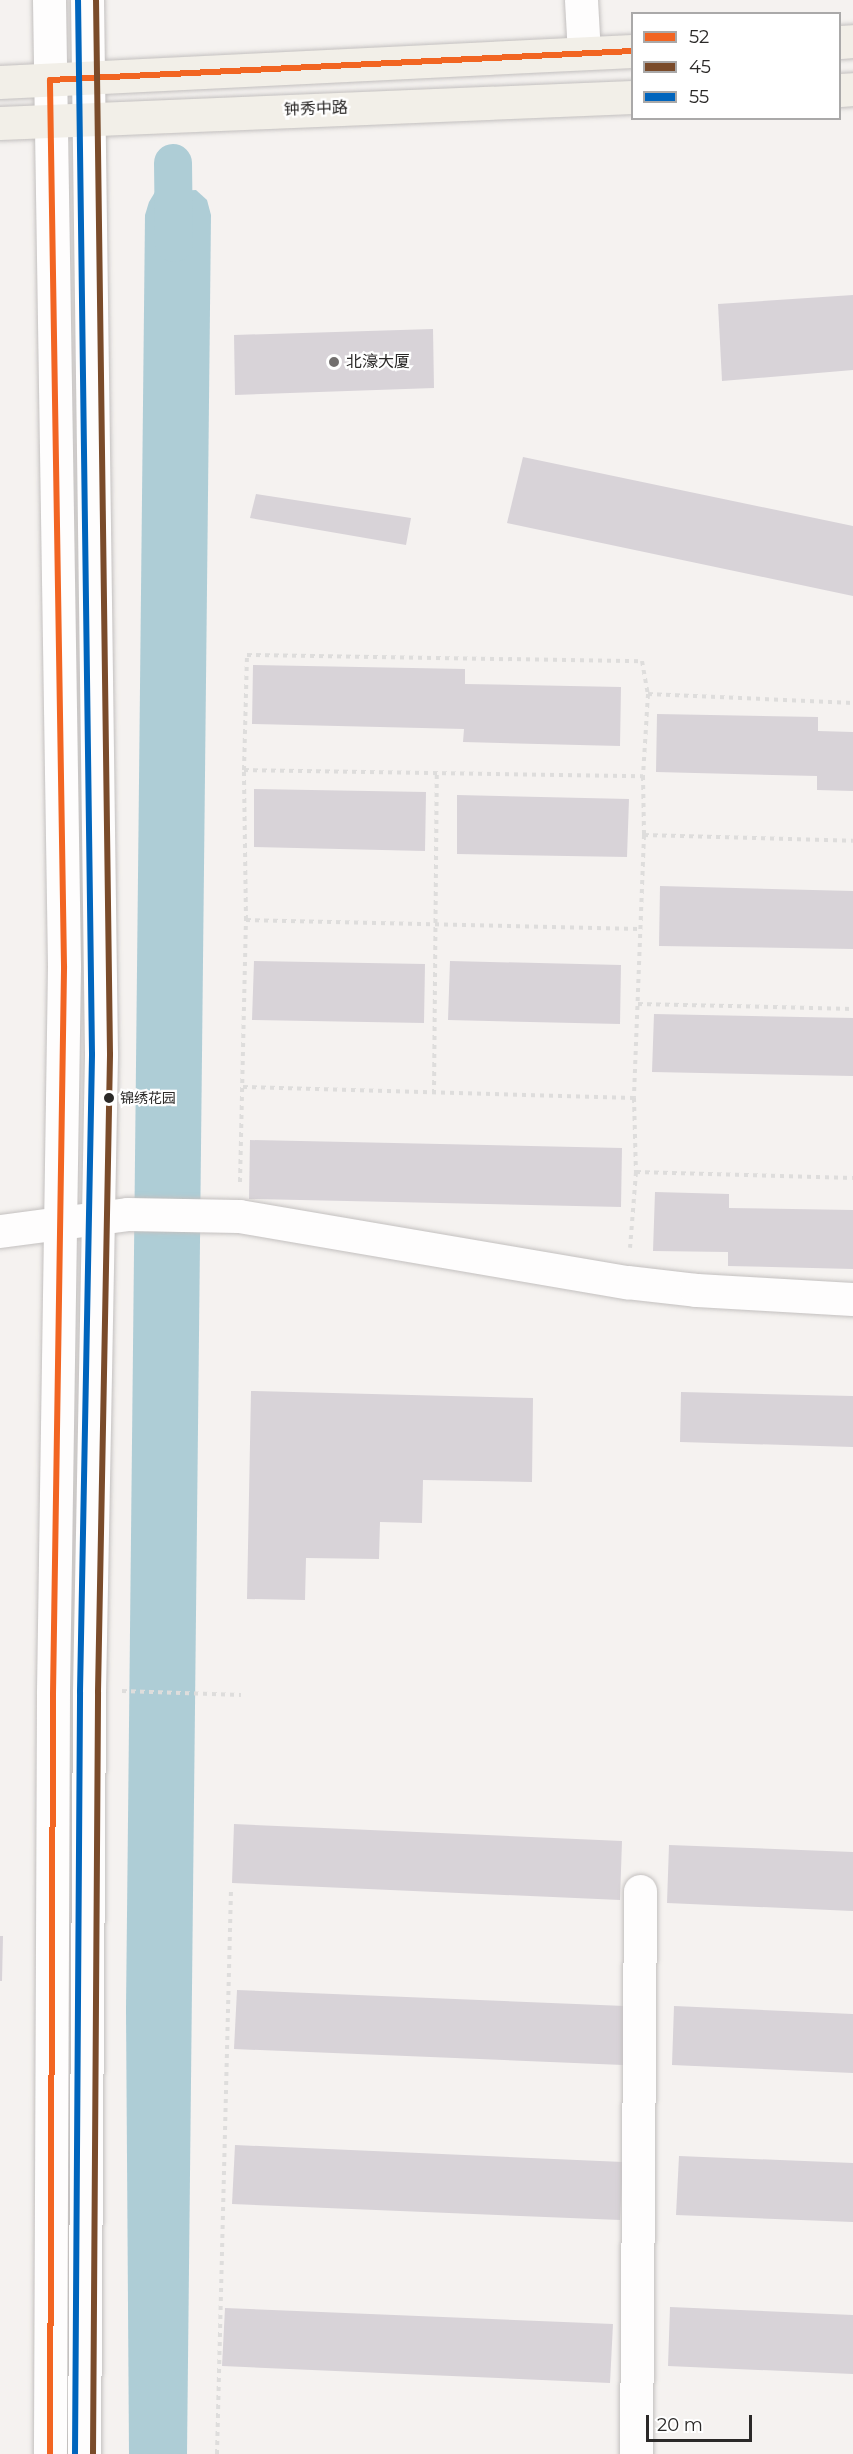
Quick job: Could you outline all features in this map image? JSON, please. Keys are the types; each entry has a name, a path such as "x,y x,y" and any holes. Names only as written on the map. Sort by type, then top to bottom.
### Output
{"main road":[{"path":"49,0 64,966 58,1222 53,1694 50,2454"},
{"path":"84,2454 89,1704 113,1216 101,1054 87,0"},
{"path":"581,0 584,53"},
{"path":"0,82 631,51"},
{"name":"钟秀中路","path":"0,123 631,97"},
{"path":"0,1231 113,1216 231,1216 627,1282 696,1290 853,1299"},
{"path":"636,2454 640,1891"}],"path":[{"path":"231,1216 243,1087 246,920 244,770 247,655 642,662 648,694 643,776 644,836 634,1098 636,1172 627,1282"},
{"path":"648,694 853,703"},
{"path":"244,770 437,775 643,776"},
{"path":"434,1094 437,775"},
{"path":"644,836 853,841"},
{"path":"246,920 639,929"},
{"path":"638,1004 853,1009"},
{"path":"243,1087 634,1098"},
{"path":"636,1172 853,1178"},
{"path":"117,1691 241,1695"},
{"path":"217,2454 231,1888"}],"water":[{"path":"196,190 207,200 211,215 187,2454 129,2454 126,2009 145,215 155,192"}],"building":[{"path":"853,295 853,370 722,381 718,304"},
{"name":"北濠大厦","path":"433,329 434,388 235,395 234,335"},
{"path":"523,457 853,526 853,596 507,523"},
{"path":"256,494 411,518 406,545 250,518"},
{"path":"253,665 465,669 465,684 621,687 620,746 463,742 464,729 252,724"},
{"path":"657,714 818,717 818,731 853,732 853,791 817,790 817,776 656,772"},
{"path":"254,789 426,792 425,851 254,847"},
{"path":"457,795 629,799 627,857 457,854"},
{"path":"660,886 853,891 853,949 659,946"},
{"path":"254,961 425,964 424,1023 252,1020"},
{"path":"450,961 621,965 620,1024 448,1020"},
{"path":"654,1014 853,1018 853,1076 652,1072"},
{"path":"250,1140 622,1148 621,1207 249,1199"},
{"path":"655,1192 729,1194 729,1208 853,1210 853,1269 728,1266 728,1252 653,1251"},
{"path":"251,1391 533,1398 532,1482 423,1480 422,1523 380,1522 379,1559 306,1558 305,1600 247,1599"},
{"path":"681,1392 853,1396 853,1447 680,1442"},
{"path":"234,1824 622,1841 620,1900 232,1883"},
{"path":"669,1845 853,1852 853,1911 667,1903"},
{"path":"0,1936 3,1936 2,1981 0,1981"},
{"path":"237,1990 625,2006 623,2065 234,2049"},
{"path":"674,2006 853,2014 853,2073 672,2065"},
{"path":"235,2145 623,2162 620,2220 232,2204"},
{"path":"679,2156 853,2163 853,2222 676,2215"},
{"path":"670,2307 853,2315 853,2374 668,2366"},
{"path":"225,2308 613,2324 610,2383 222,2366"}],"waterway":[{"path":"173,163 174,243"}],"transit line":[{"name":"55","path":"75,2454 80,1692 92,1054 78,0"},
{"name":"45","path":"93,2454 98,1692 110,1054 96,0"},
{"name":"52","path":"50,2454 53,1694 64,966 50,80 631,51"}],"place":[{"name":"北濠大厦","path":"334,362"},
{"name":"锦绣花园","path":"109,1098"}]}
